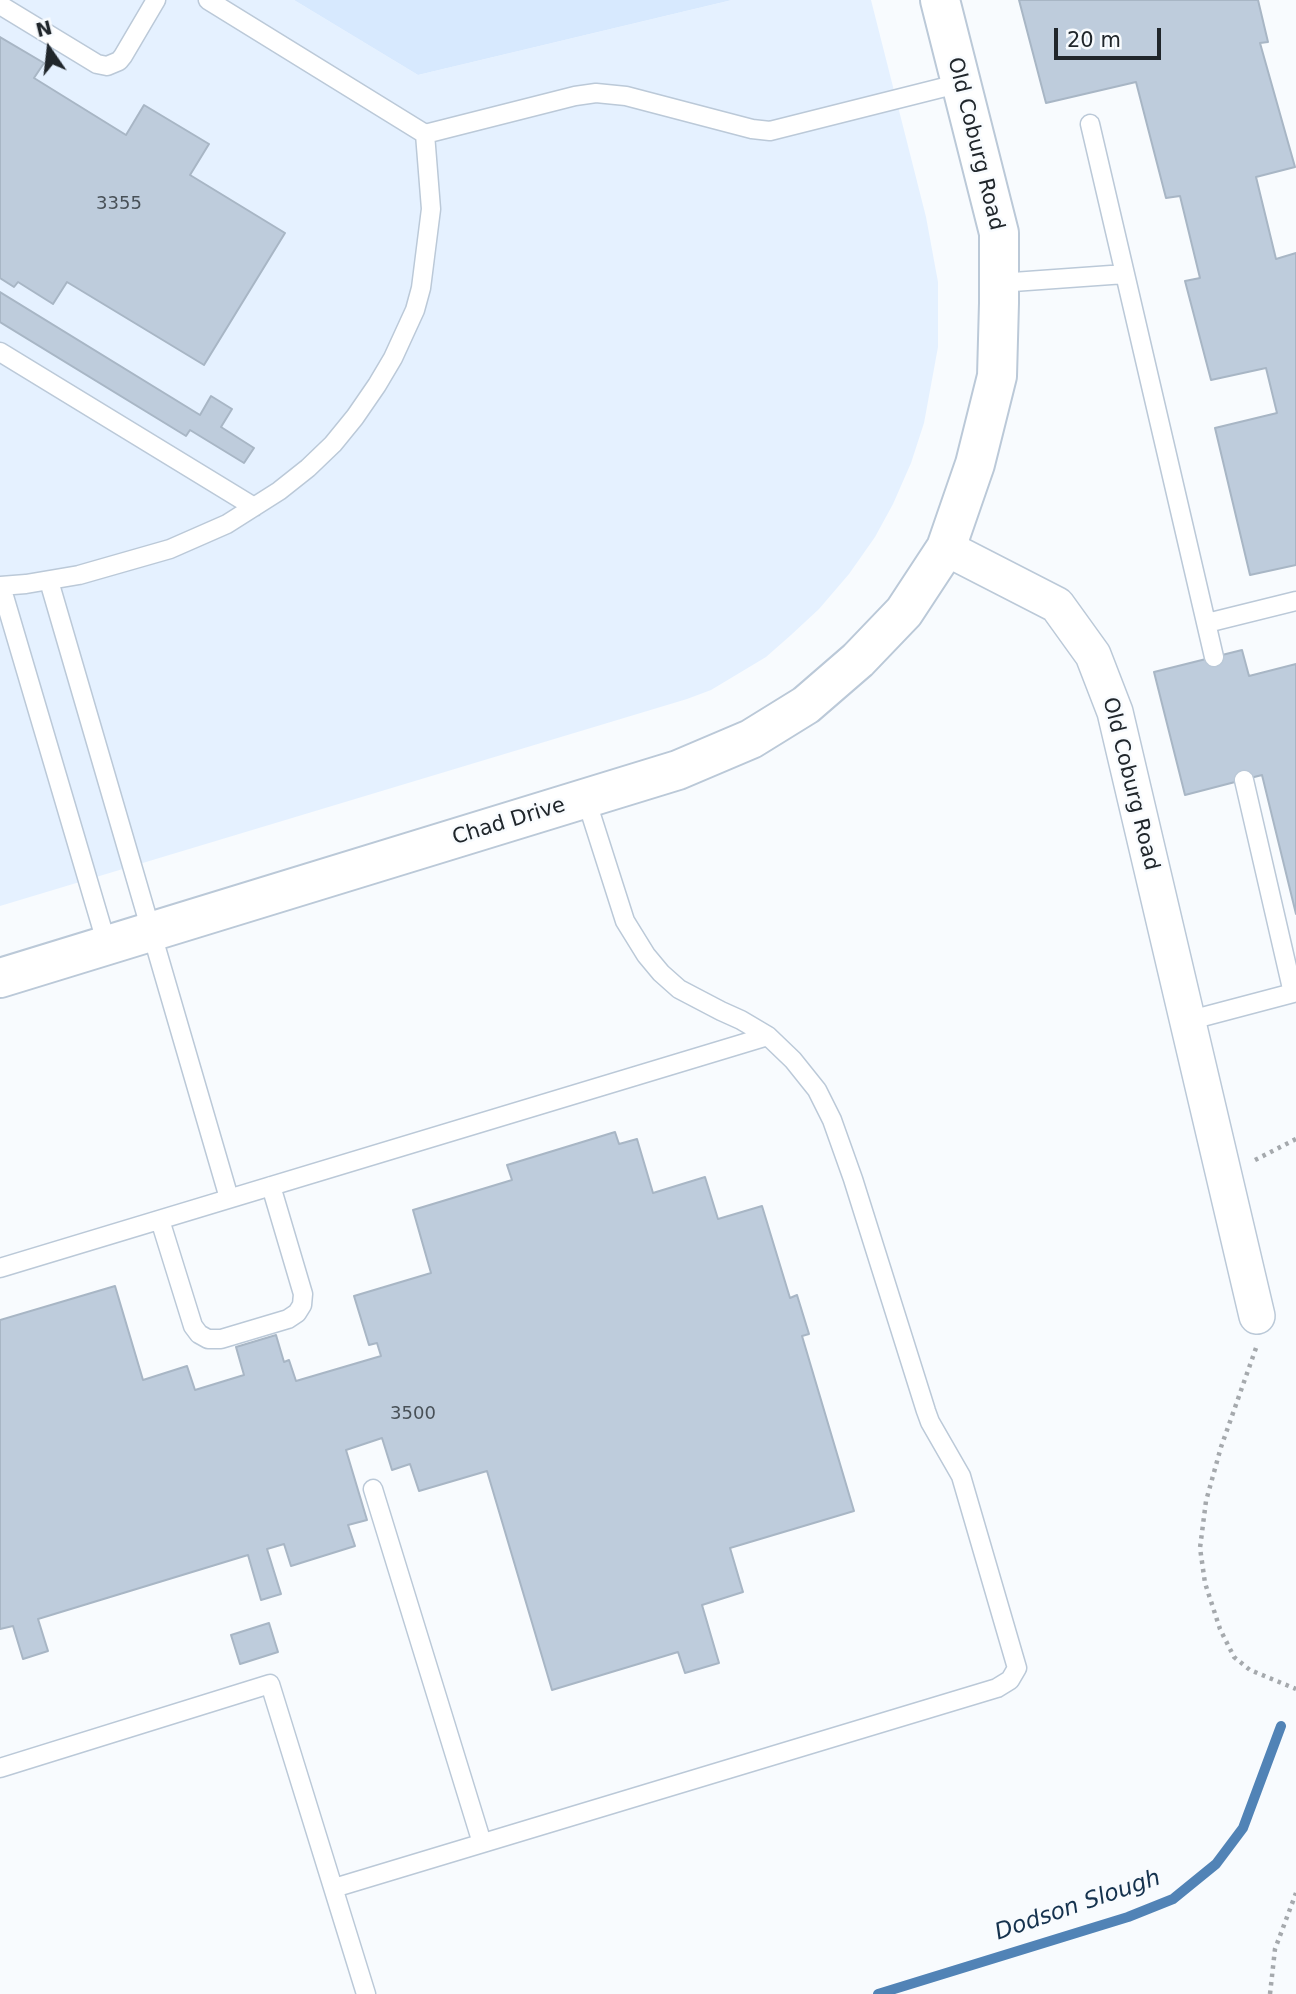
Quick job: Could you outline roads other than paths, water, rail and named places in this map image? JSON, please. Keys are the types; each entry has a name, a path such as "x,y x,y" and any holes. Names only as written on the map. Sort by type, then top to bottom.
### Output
{"street":[{"name":"Old Coburg Road","path":"940,0 999,233 997,376 975,464 946,548 1057,605 1093,655 1115,712 1257,1316"},
{"name":"Chad Drive","path":"0,978 678,771 751,739 806,705 858,660 904,612 946,548"}],"lane":[{"path":"0,5 102,66 114,64 123,56 156,0"},
{"path":"208,0 425,134 596,93 626,96 752,129 770,131 961,83"},
{"path":"1090,124 1214,657"},
{"path":"107,945 1,586 79,575 170,549 227,524 279,491 333,444 377,385 406,330 421,288 431,209 425,134"},
{"path":"999,283 1125,274"},
{"path":"0,352 254,507"},
{"path":"49,581 229,1198"},
{"path":"1207,623 1296,601"},
{"path":"1187,1021 1294,992 1244,780"},
{"path":"334,1888 997,1688 1010,1680 1017,1668 961,1476 926,1411 832,1120 807,1075 778,1044 741,1020 679,989 646,955 625,921 586,799"},
{"path":"0,1268 768,1036"},
{"path":"160,1220 189,1316 199,1334 208,1339 221,1339 288,1319 297,1313 302,1305 303,1294 271,1186"},
{"path":"373,1489 482,1843"},
{"path":"0,1768 270,1684 366,1994"}],"waterway":[{"name":"Dodson Slough","path":"878,1994 1128,1917 1173,1899 1216,1864 1243,1828 1281,1726"}]}
